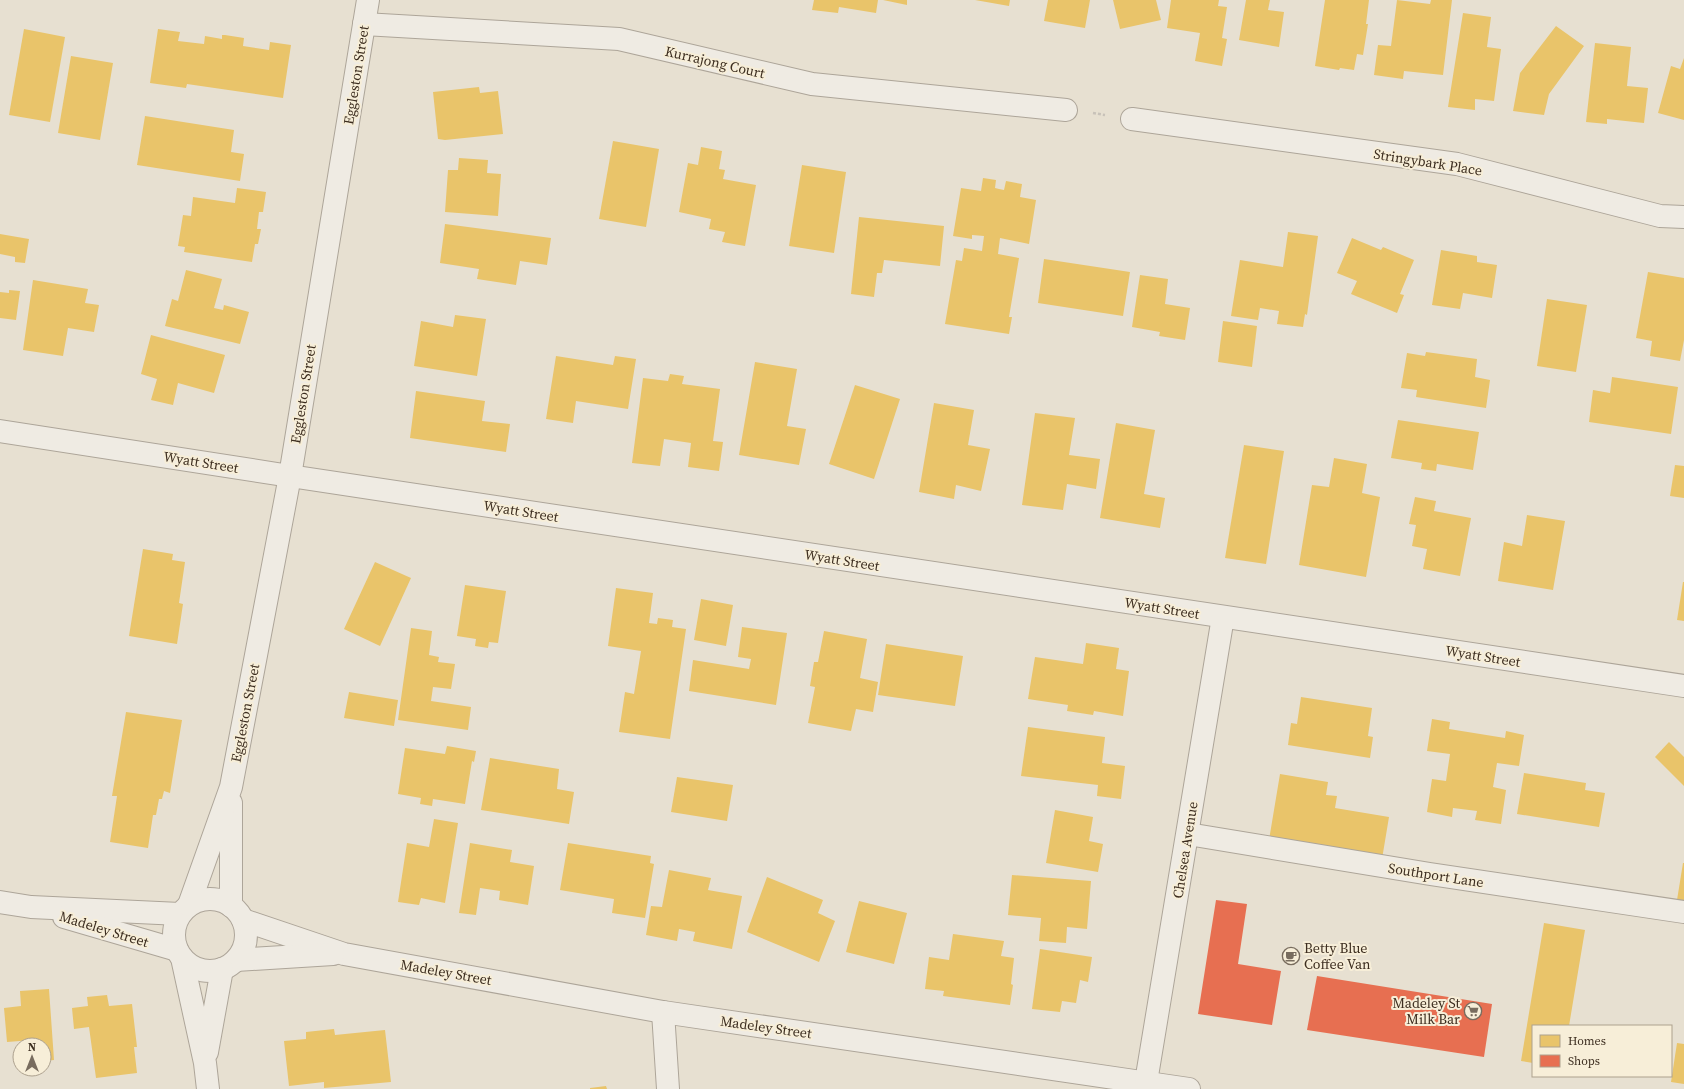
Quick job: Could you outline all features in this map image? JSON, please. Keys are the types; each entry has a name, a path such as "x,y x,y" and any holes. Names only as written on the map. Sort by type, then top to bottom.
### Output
{"street":[{"name":"Eggleston Street","path":"185,910 232,787 290,476 368,0"},
{"name":"Kurrajong Court","path":"364,24 619,39 812,84 1066,110"},
{"name":"Stringybark Place","path":"1132,119 1457,164 1660,216 1684,217"},
{"name":"Wyatt Street","path":"0,431 1684,686"},
{"name":"Chelsea Avenue","path":"1146,1082 1223,617"},
{"name":"Eggleston Street","path":"232,787 237,913"},
{"name":"Southport Lane","path":"1188,834 1430,874 1684,912"},
{"path":"205,1063 229,964 245,941 245,930 237,913 222,901 211,899 200,901 185,910 175,926 174,938 180,954 205,1063 208,1089"},
{"name":"Madeley Street","path":"0,902 31,907 185,910"},
{"name":"Madeley Street","path":"31,907 180,954"},
{"name":"Madeley Street","path":"237,913 344,954 663,1012 1189,1089"},
{"path":"180,954 194,967 208,971 229,964"},
{"name":"Madeley Street","path":"229,964 344,954"},
{"path":"663,1012 668,1089"}],"path":[{"path":"1066,110 1132,119"}],"building: Homes":[{"path":"814,0 878,0 876,13 839,7 838,13 812,10"},
{"path":"883,0 907,0 907,5"},
{"path":"975,0 1010,0 1009,6"},
{"path":"1048,0 1090,0 1085,28 1044,21"},
{"path":"1113,0 1156,0 1161,20 1120,29"},
{"path":"1171,0 1219,0 1218,6 1227,7 1222,38 1227,39 1222,66 1195,61 1200,33 1167,28"},
{"path":"1246,0 1270,0 1268,10 1284,12 1279,47 1239,40"},
{"path":"1325,0 1369,0 1366,24 1368,24 1363,55 1357,54 1354,70 1340,68 1339,70 1315,66"},
{"path":"1397,0 1430,4 1431,0 1452,0 1443,75 1404,71 1403,79 1374,75 1378,45 1391,46"},
{"path":"1463,13 1491,17 1487,47 1501,49 1494,101 1475,99 1475,110 1448,107"},
{"path":"1556,26 1584,46 1549,94 1544,115 1513,111 1520,73"},
{"path":"24,29 65,37 50,122 9,115"},
{"path":"158,29 180,32 178,41 204,44 205,36 222,39 222,35 225,35 244,38 243,46 269,50 270,42 291,45 283,98 187,84 186,88 150,83"},
{"path":"1595,43 1631,47 1627,86 1648,88 1644,123 1607,119 1607,124 1586,122"},
{"path":"71,56 113,63 100,140 58,133"},
{"path":"1684,58 1684,120 1658,113 1671,66 1680,69"},
{"path":"479,87 480,93 498,91 503,134 445,140 438,139 433,92"},
{"path":"145,116 234,130 231,152 244,154 240,181 137,165"},
{"path":"613,141 659,149 646,227 599,219"},
{"path":"701,147 722,151 719,169 725,170 723,179 756,185 745,246 722,242 725,232 709,229 711,219 679,212 688,163 698,165"},
{"path":"459,158 488,160 487,173 501,174 498,216 445,212 448,170 458,170"},
{"path":"802,165 846,172 834,253 789,246"},
{"path":"983,178 996,180 995,188 1004,190 1006,181 1022,184 1020,197 1036,200 1029,244 1000,238 998,254 1019,258 1009,317 1012,317 1009,334 945,324 956,260 962,261 964,248 982,251 984,236 972,235 972,239 953,236 961,188 981,191"},
{"path":"237,188 266,192 263,212 259,212 257,229 261,229 258,244 255,244 252,262 184,252 185,247 178,246 183,215 191,216 193,197 235,203"},
{"path":"859,217 944,226 940,266 884,260 882,273 877,273 874,297 851,294"},
{"path":"445,224 551,238 547,265 520,261 516,285 477,279 479,269 440,263"},
{"path":"1288,232 1318,236 1307,315 1305,314 1303,327 1277,324 1279,311 1260,308 1258,320 1231,316 1240,260 1283,267"},
{"path":"0,234 29,239 25,263 15,262 15,257 0,254"},
{"path":"1352,238 1381,250 1383,247 1414,260 1400,294 1404,295 1397,313 1351,294 1357,281 1337,273"},
{"path":"1441,250 1477,256 1477,262 1497,265 1492,298 1463,293 1460,309 1432,305"},
{"path":"1044,259 1130,272 1123,316 1038,303"},
{"path":"186,270 222,279 214,308 223,310 224,305 249,312 240,344 165,326 172,299 178,301"},
{"path":"1648,272 1684,278 1684,340 1680,361 1650,356 1652,341 1636,338"},
{"path":"1140,275 1168,279 1165,304 1190,308 1185,340 1159,336 1160,332 1132,327"},
{"path":"33,280 88,289 85,303 99,305 94,332 68,328 63,356 23,350"},
{"path":"9,290 20,291 16,320 0,318 0,292 9,293"},
{"path":"1547,299 1587,305 1576,372 1537,366"},
{"path":"455,315 486,319 477,376 414,366 421,321 453,327"},
{"path":"1223,321 1257,326 1252,367 1218,362"},
{"path":"151,335 225,355 214,393 178,383 173,405 151,400 157,379 141,374"},
{"path":"1426,352 1477,359 1475,377 1490,380 1486,408 1416,397 1417,390 1401,388 1407,353 1425,356"},
{"path":"556,356 613,365 615,356 636,359 628,409 576,401 573,423 546,419"},
{"path":"755,362 797,369 787,426 806,429 799,465 739,455"},
{"path":"670,374 684,376 682,384 720,389 713,441 723,442 719,471 688,467 691,443 664,439 660,466 632,463 643,378 668,381"},
{"path":"1612,377 1678,387 1671,434 1589,422 1593,390 1610,393"},
{"path":"855,385 900,399 874,479 829,464"},
{"path":"416,391 485,401 482,421 510,424 506,452 410,438"},
{"path":"934,403 974,410 968,445 990,449 981,491 956,485 954,499 919,492"},
{"path":"1035,413 1075,418 1069,455 1100,459 1096,489 1067,484 1063,510 1022,505"},
{"path":"1398,420 1479,432 1473,470 1437,464 1436,471 1421,469 1422,463 1391,458"},
{"path":"1116,423 1155,430 1144,494 1165,498 1160,528 1100,518"},
{"path":"1244,445 1284,451 1266,564 1225,558"},
{"path":"1334,458 1367,464 1362,493 1380,497 1366,577 1299,565 1312,485 1329,487"},
{"path":"1675,465 1684,466 1684,498 1670,496"},
{"path":"1415,497 1436,501 1434,511 1471,518 1460,576 1423,569 1427,549 1412,546 1416,525 1409,524"},
{"path":"1527,515 1565,521 1553,590 1498,581 1504,542 1522,546"},
{"path":"143,549 173,554 172,560 185,562 179,603 183,604 177,644 129,636"},
{"path":"375,562 411,578 380,646 344,629"},
{"path":"1684,582 1684,621 1677,620"},
{"path":"465,585 506,591 498,643 489,642 488,648 475,646 476,639 457,636"},
{"path":"616,588 653,593 649,623 657,624 658,618 673,620 672,627 686,629 670,739 619,732 625,692 634,694 641,651 608,646"},
{"path":"701,599 733,605 726,646 694,640"},
{"path":"742,627 787,633 776,705 689,691 693,660 749,669 751,659 738,657"},
{"path":"411,628 432,631 429,655 439,657 438,662 455,664 451,689 433,687 431,701 471,707 468,730 398,720"},
{"path":"824,631 867,639 860,678 878,682 873,712 856,709 851,731 808,723 815,687 810,686 814,662 818,662"},
{"path":"1086,643 1119,648 1116,669 1129,671 1123,716 1094,711 1093,715 1067,711 1068,705 1028,699 1035,657 1083,664"},
{"path":"886,644 963,656 955,706 878,695"},
{"path":"349,692 398,700 394,726 344,718"},
{"path":"1301,697 1372,708 1368,736 1373,737 1370,758 1288,745 1291,723 1297,724"},
{"path":"126,712 182,720 170,793 164,791 162,799 159,799 156,815 153,815 148,848 110,842 117,796 112,796"},
{"path":"1432,719 1450,722 1449,729 1505,738 1506,731 1524,735 1519,766 1497,763 1493,787 1506,790 1501,824 1475,820 1477,811 1453,808 1452,817 1427,812 1432,779 1446,781 1450,754 1427,751"},
{"path":"1028,727 1105,737 1102,763 1125,766 1121,799 1097,796 1098,785 1021,776"},
{"path":"1669,742 1684,757 1684,786 1655,757"},
{"path":"447,746 476,751 474,762 472,761 465,804 433,799 432,806 420,804 421,798 398,794 405,748 445,754"},
{"path":"490,758 559,769 557,789 574,792 569,824 481,810"},
{"path":"1524,773 1586,783 1585,790 1605,793 1599,827 1517,814"},
{"path":"1280,774 1328,782 1326,795 1337,796 1335,808 1389,817 1382,859 1269,840"},
{"path":"677,777 733,785 727,821 671,812"},
{"path":"1055,810 1093,817 1089,841 1103,844 1098,872 1046,863"},
{"path":"434,819 458,823 445,903 421,898 419,905 398,902 407,843 429,847"},
{"path":"470,843 512,850 510,862 534,866 528,905 499,900 500,891 480,888 476,915 459,913"},
{"path":"568,843 651,856 650,863 654,864 645,918 612,913 614,899 560,890"},
{"path":"1684,863 1684,901 1677,900"},
{"path":"669,870 711,878 708,890 742,896 732,949 693,941 695,932 679,929 677,941 646,935 651,906 662,907"},
{"path":"1012,875 1091,881 1087,929 1067,927 1066,943 1039,941 1041,918 1008,915"},
{"path":"767,877 823,900 818,913 835,921 819,962 747,932"},
{"path":"859,901 907,913 894,964 846,952"},
{"path":"1544,923 1585,930 1569,1025 1532,1025 1532,1063 1521,1061"},
{"path":"953,934 1004,941 1001,956 1014,958 1011,984 1013,985 1010,1005 943,996 944,991 925,989 929,957 949,960"},
{"path":"1040,949 1092,957 1088,982 1080,980 1076,1003 1062,1001 1060,1012 1032,1009"},
{"path":"49,989 54,1060 52,1060 52,1037 12,1037 12,1042 7,1042 4,1008 21,1006 20,991"},
{"path":"107,995 109,1006 132,1004 137,1047 134,1047 137,1073 96,1078 89,1027 74,1029 72,1008 88,1006 87,997"},
{"path":"334,1029 335,1035 385,1030 391,1082 324,1088 324,1082 289,1086 284,1041 306,1039 306,1032"},
{"path":"1677,1043 1684,1044 1684,1084 1671,1082"},
{"path":"606,1086 607,1089 590,1089 590,1088"}],"building: Shops":[{"path":"1216,900 1247,904 1238,964 1281,971 1272,1025 1198,1014"},
{"path":"1317,976 1492,1004 1484,1057 1307,1030"}],"place":[{"name":"Betty Blue Coffee Van","path":"1291,956"},
{"name":"Madeley St Milk Bar","path":"1473,1011"}]}
